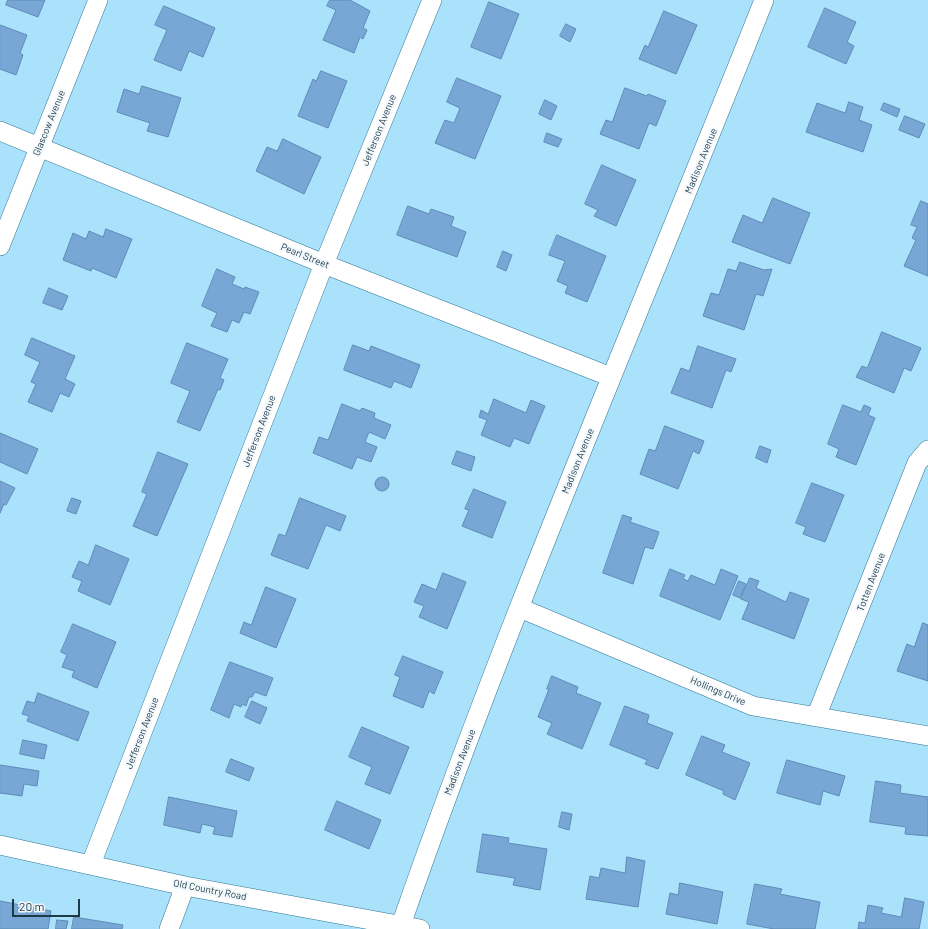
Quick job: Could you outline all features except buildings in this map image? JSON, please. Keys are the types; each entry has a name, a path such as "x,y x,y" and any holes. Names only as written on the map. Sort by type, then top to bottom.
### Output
{"street":[{"name":"Glascow Avenue","path":"0,246 98,0"},
{"name":"Jefferson Avenue","path":"91,864 324,264 432,0"},
{"name":"Madison Avenue","path":"401,925 436,823 611,376 689,192 764,0"},
{"name":"Pearl Street","path":"0,131 40,146 324,264 611,376"},
{"name":"Totten Avenue","path":"816,717 917,463 928,450"},
{"name":"Hollings Drive","path":"520,608 753,706 928,736"},
{"name":"Old Country Road","path":"0,845 185,886 420,929"},
{"path":"169,929 185,886"}]}
